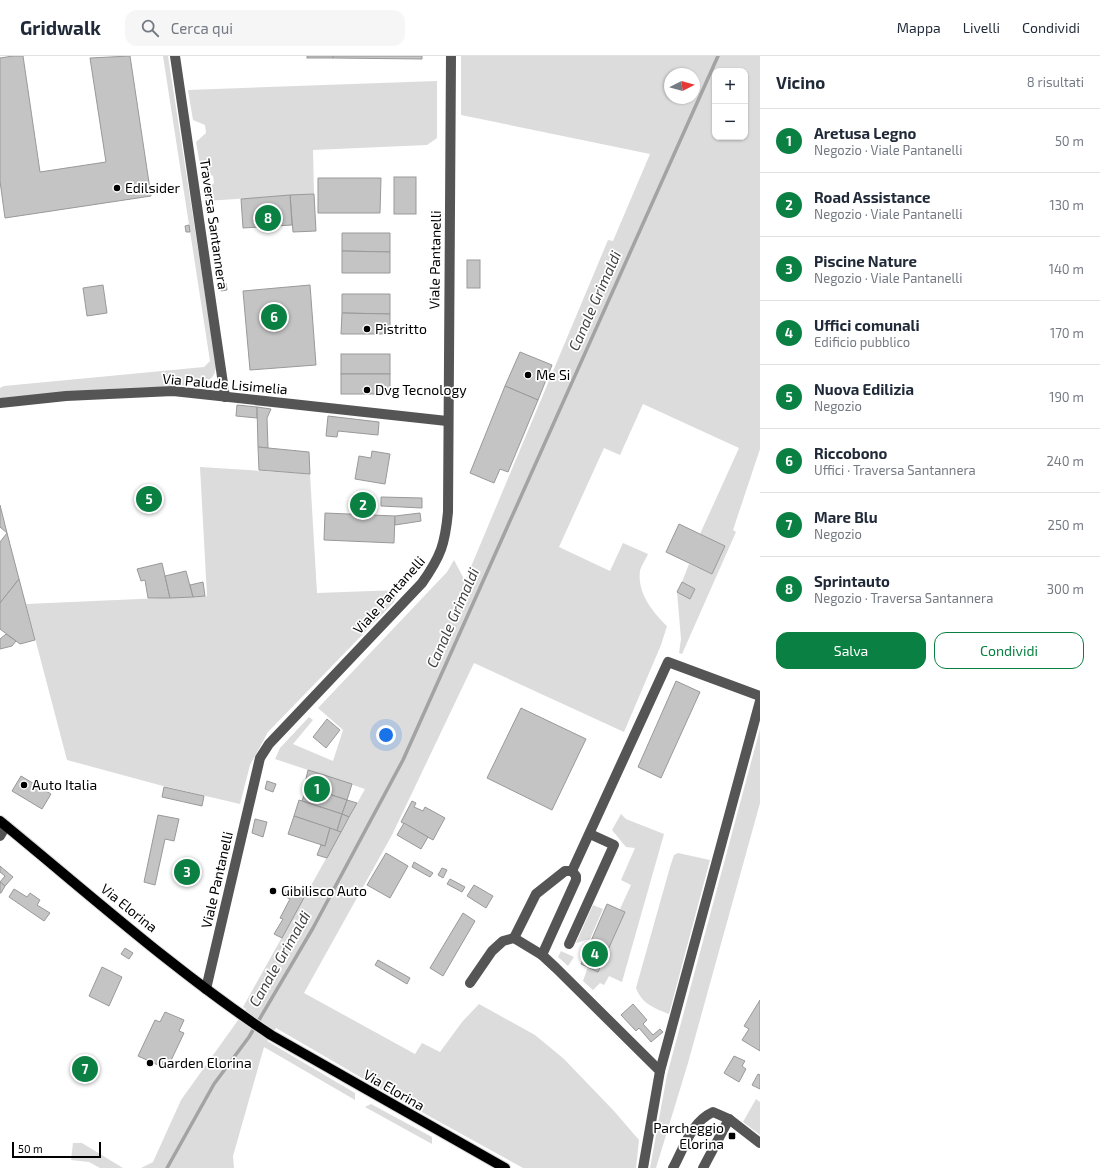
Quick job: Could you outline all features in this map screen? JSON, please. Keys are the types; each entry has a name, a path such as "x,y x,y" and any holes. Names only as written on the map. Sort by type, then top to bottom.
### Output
{"main road":[{"name":"Via Elorina","path":"3,823 206,989 271,1035 505,1168"}],"street":[{"name":"Traversa Santannera","path":"175,56 225,397"},
{"name":"Viale Pantanelli","path":"206,989 260,758 269,744 422,583 437,561 442,549 448,512 447,421 451,56"},
{"name":"Via Palude Lisimelia","path":"0,404 66,396 173,392 447,421"},
{"path":"572,871 668,662 760,696"},
{"path":"643,1168 660,1071 760,701"},
{"path":"0,836 3,823"},
{"path":"569,944 614,845 590,834"},
{"path":"514,938 536,894 565,871 572,871"},
{"path":"542,955 576,880 576,876 572,871"},
{"path":"470,983 492,950 503,941 514,938 542,955 660,1071"},
{"path":"673,1168 696,1125 704,1116 713,1112 729,1119 760,1143"},
{"path":"703,1168 729,1119"}],"shaded area":[{"path":"163,56 168,56 216,365 214,375 211,379 206,381 187,385 79,391 0,399 0,388 4,386 204,367 210,361"},
{"path":"461,56 760,56 760,449 733,530 736,532 682,654 679,653 681,639 677,592 690,599 695,589 682,582 689,564 712,574 725,546 700,534 739,448 643,404 620,455 604,448 559,547 610,571 623,543 648,554 640,571 641,587 647,602 656,615 667,626 661,645 624,732 474,663 392,835 304,993 415,1054 422,1043 440,1052 462,1022 479,1004 535,1035 564,1059 614,1111 639,1140 636,1168 523,1168 398,1099 276,1028 267,1041 355,1093 355,1100 264,1047 233,1156 234,1168 141,1168 153,1162 181,1100 246,1009 243,1007 365,789 275,759 280,748 309,717 313,720 293,744 333,761 343,730 318,708 447,572 454,560 465,581 608,240 613,241 650,154 461,115"},
{"path":"437,81 437,138 427,145 313,150 314,194 205,201 204,192 214,183 213,176 201,170 196,142 206,133 205,125 193,120 188,90"},
{"path":"200,467 310,474 317,593 399,590 394,602 268,732 250,765 240,804 163,786 67,760 26,604 207,596"},
{"path":"760,729 760,803 688,1063 656,1168 650,1168 667,1075"},
{"path":"621,814 626,819 664,834 622,982 609,976 604,985 600,983 593,990 583,981 588,967 598,972 625,912 620,909 631,885 621,880 635,848 626,847 612,830"},
{"path":"678,853 710,860 669,1014 645,1002 636,988 670,867 674,855"},
{"path":"593,905 603,909 590,939 576,943"},
{"path":"561,951 574,957 568,966 558,957"},
{"path":"756,1099 760,1102 760,1135 743,1122"},
{"path":"371,1104 432,1137 432,1144 365,1107"},
{"path":"73,1143 82,1143 123,1168 100,1168 89,1162 71,1160"}],"building":[{"path":"23,56 40,172 106,162 90,58 130,56 151,196 5,218 0,181 0,58"},
{"path":"307,56 333,56 333,58 307,58"},
{"path":"333,56 422,56 422,59 333,58"},
{"path":"394,177 416,177 416,214 394,214"},
{"path":"318,178 381,178 380,213 318,213"},
{"path":"314,194 316,231 293,232 290,195"},
{"path":"290,195 292,225 243,228 241,199"},
{"path":"189,225 190,232 186,232 185,226"},
{"path":"342,233 390,233 390,252 342,251"},
{"path":"342,251 390,252 390,273 342,273"},
{"path":"467,260 480,260 480,288 467,288"},
{"path":"226,283 227,290 221,291 220,284"},
{"path":"103,285 107,313 87,316 83,288"},
{"path":"310,285 316,365 250,370 243,291"},
{"path":"342,294 390,294 390,314 342,313"},
{"path":"342,313 390,314 390,334 341,334"},
{"path":"520,352 552,365 538,400 505,386"},
{"path":"341,354 390,354 390,374 341,374"},
{"path":"341,374 390,374 390,394 341,394"},
{"path":"505,386 538,400 508,472 500,469 494,483 470,473"},
{"path":"237,405 257,407 257,418 236,416"},
{"path":"257,407 271,409 267,418 268,448 258,447"},
{"path":"328,416 379,422 378,435 338,431 337,437 326,436"},
{"path":"258,447 309,452 310,474 259,470"},
{"path":"372,451 390,454 385,484 355,479 359,456 371,458"},
{"path":"381,497 422,498 422,508 381,506"},
{"path":"0,505 7,533 0,527"},
{"path":"325,513 395,516 394,543 324,540"},
{"path":"420,513 421,521 395,525 395,516"},
{"path":"679,524 725,546 712,574 666,552"},
{"path":"7,533 19,579 0,603 0,542"},
{"path":"162,563 170,598 148,598 145,580 141,581 137,569"},
{"path":"186,571 193,597 170,598 165,576"},
{"path":"19,579 35,640 20,644 0,629 0,603"},
{"path":"203,582 205,596 193,597 190,585"},
{"path":"682,582 695,589 690,599 677,592"},
{"path":"6,634 16,641 12,646 0,649 0,639"},
{"path":"676,681 700,692 661,778 638,767"},
{"path":"521,708 586,739 552,810 487,778"},
{"path":"327,719 340,730 326,748 313,737"},
{"path":"308,770 321,774 318,783 306,779"},
{"path":"321,774 352,784 347,800 316,790"},
{"path":"21,776 51,794 42,809 12,791"},
{"path":"267,781 276,784 273,792 265,789"},
{"path":"164,787 204,796 202,806 162,797"},
{"path":"307,787 347,800 342,814 302,801"},
{"path":"299,800 342,814 337,831 294,816"},
{"path":"347,800 357,803 349,817 342,814"},
{"path":"412,801 416,803 414,807 423,811 425,807 445,818 433,840 401,822"},
{"path":"342,814 349,817 341,832 337,831"},
{"path":"158,815 179,819 174,841 165,839 155,885 144,882"},
{"path":"294,816 330,828 325,846 288,834"},
{"path":"255,819 267,822 263,837 252,833"},
{"path":"404,823 428,837 421,849 397,835"},
{"path":"330,828 341,832 327,858 317,855 321,845 325,846"},
{"path":"386,853 408,866 390,898 367,885"},
{"path":"414,862 433,873 430,877 412,867"},
{"path":"0,866 13,877 5,886 0,882 5,876 0,872"},
{"path":"442,868 447,870 443,878 438,875"},
{"path":"450,879 465,887 462,892 447,884"},
{"path":"0,882 5,886 1,893 0,893"},
{"path":"474,885 493,896 486,908 467,896"},
{"path":"296,888 306,894 282,938 274,934 283,919 280,918 290,899 284,896 287,889 294,892"},
{"path":"14,889 27,897 30,893 40,900 37,905 50,913 44,921 9,897"},
{"path":"607,904 625,912 598,972 581,964"},
{"path":"463,913 475,921 443,976 430,968"},
{"path":"125,948 133,953 129,959 121,954"},
{"path":"378,960 410,978 407,984 375,965"},
{"path":"102,967 122,977 109,1006 89,996"},
{"path":"760,1000 760,1051 742,1040 749,1029 744,1026"},
{"path":"633,1004 647,1020 643,1024 653,1035 660,1029 663,1032 651,1042 639,1028 636,1031 621,1015"},
{"path":"165,1012 184,1020 179,1031 184,1033 167,1069 138,1056 155,1020 160,1022"},
{"path":"734,1056 745,1061 742,1066 746,1069 739,1082 724,1073"},
{"path":"758,1074 760,1075 760,1089 752,1085"}],"waterway":[{"name":"Canale Grimaldi","path":"167,1168 214,1084 249,1037 313,928 403,760 718,56"}],"place":[{"name":"Edilsider","path":"117,188"},
{"name":"Sprintauto","path":"268,218"},
{"name":"Riccobono","path":"274,317"},
{"name":"Pistritto","path":"367,329"},
{"name":"Me Si","path":"528,375"},
{"name":"Dvg Tecnology","path":"367,390"},
{"name":"Nuova Edilizia","path":"149,499"},
{"name":"Road Assistance","path":"363,505"},
{"name":"Auto Italia","path":"24,785"},
{"name":"Aretusa Legno","path":"317,789"},
{"name":"Piscine Nature","path":"187,872"},
{"name":"Gibilisco Auto","path":"273,891"},
{"name":"Uffici comunali","path":"595,954"},
{"name":"Garden Elorina","path":"150,1063"},
{"name":"Mare Blu","path":"85,1069"},
{"name":"Parcheggio Elorina","path":"732,1136"}]}
